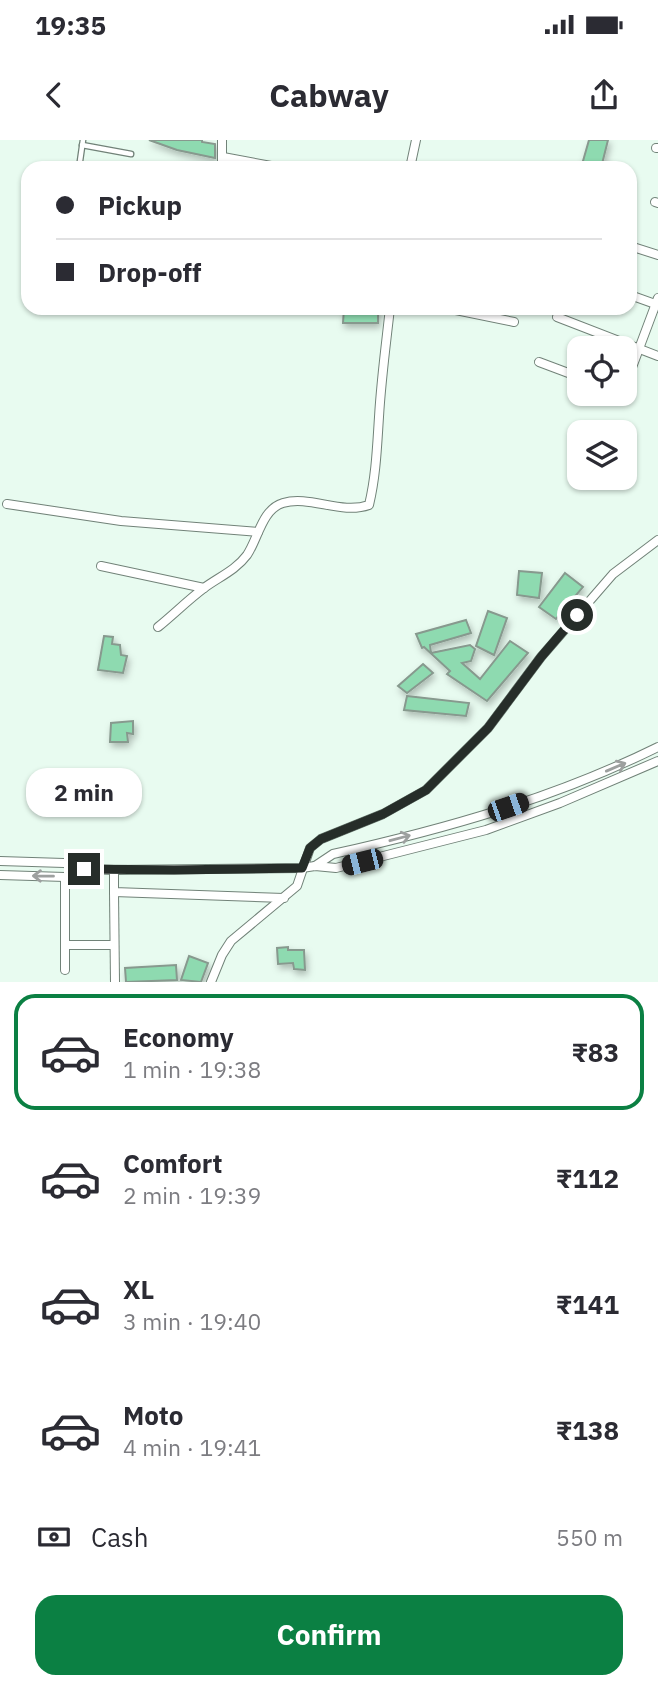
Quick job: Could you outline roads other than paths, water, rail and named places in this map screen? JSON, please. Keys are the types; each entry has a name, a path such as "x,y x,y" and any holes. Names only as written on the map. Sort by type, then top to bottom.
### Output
{"street":[{"path":"222,140 223,161"},
{"path":"412,161 416,140"},
{"path":"223,157 244,161"},
{"path":"637,248 658,255"},
{"path":"637,297 657,302 637,354"},
{"path":"158,627 204,588 236,567 248,554 273,507 286,502 344,508 369,505 377,448 388,315"},
{"path":"480,315 514,322"},
{"path":"557,317 658,356"},
{"path":"539,362 567,372"},
{"path":"7,503 121,521 258,532"},
{"path":"211,982 231,941 297,886 310,848 321,839 383,814 426,790 488,728 541,657 613,573 658,540"},
{"path":"101,566 204,588"},
{"path":"315,866 333,854 482,816 617,767 658,747"},
{"path":"0,861 64,863 84,869 114,870 315,866 335,868 486,830 560,803 658,761"},
{"path":"0,876 65,877 84,869"},
{"path":"114,870 115,982"},
{"path":"65,877 65,970"},
{"path":"114,892 284,898"},
{"path":"65,945 114,945"}],"lane":[{"path":"80,161 83,142 131,154"}]}
